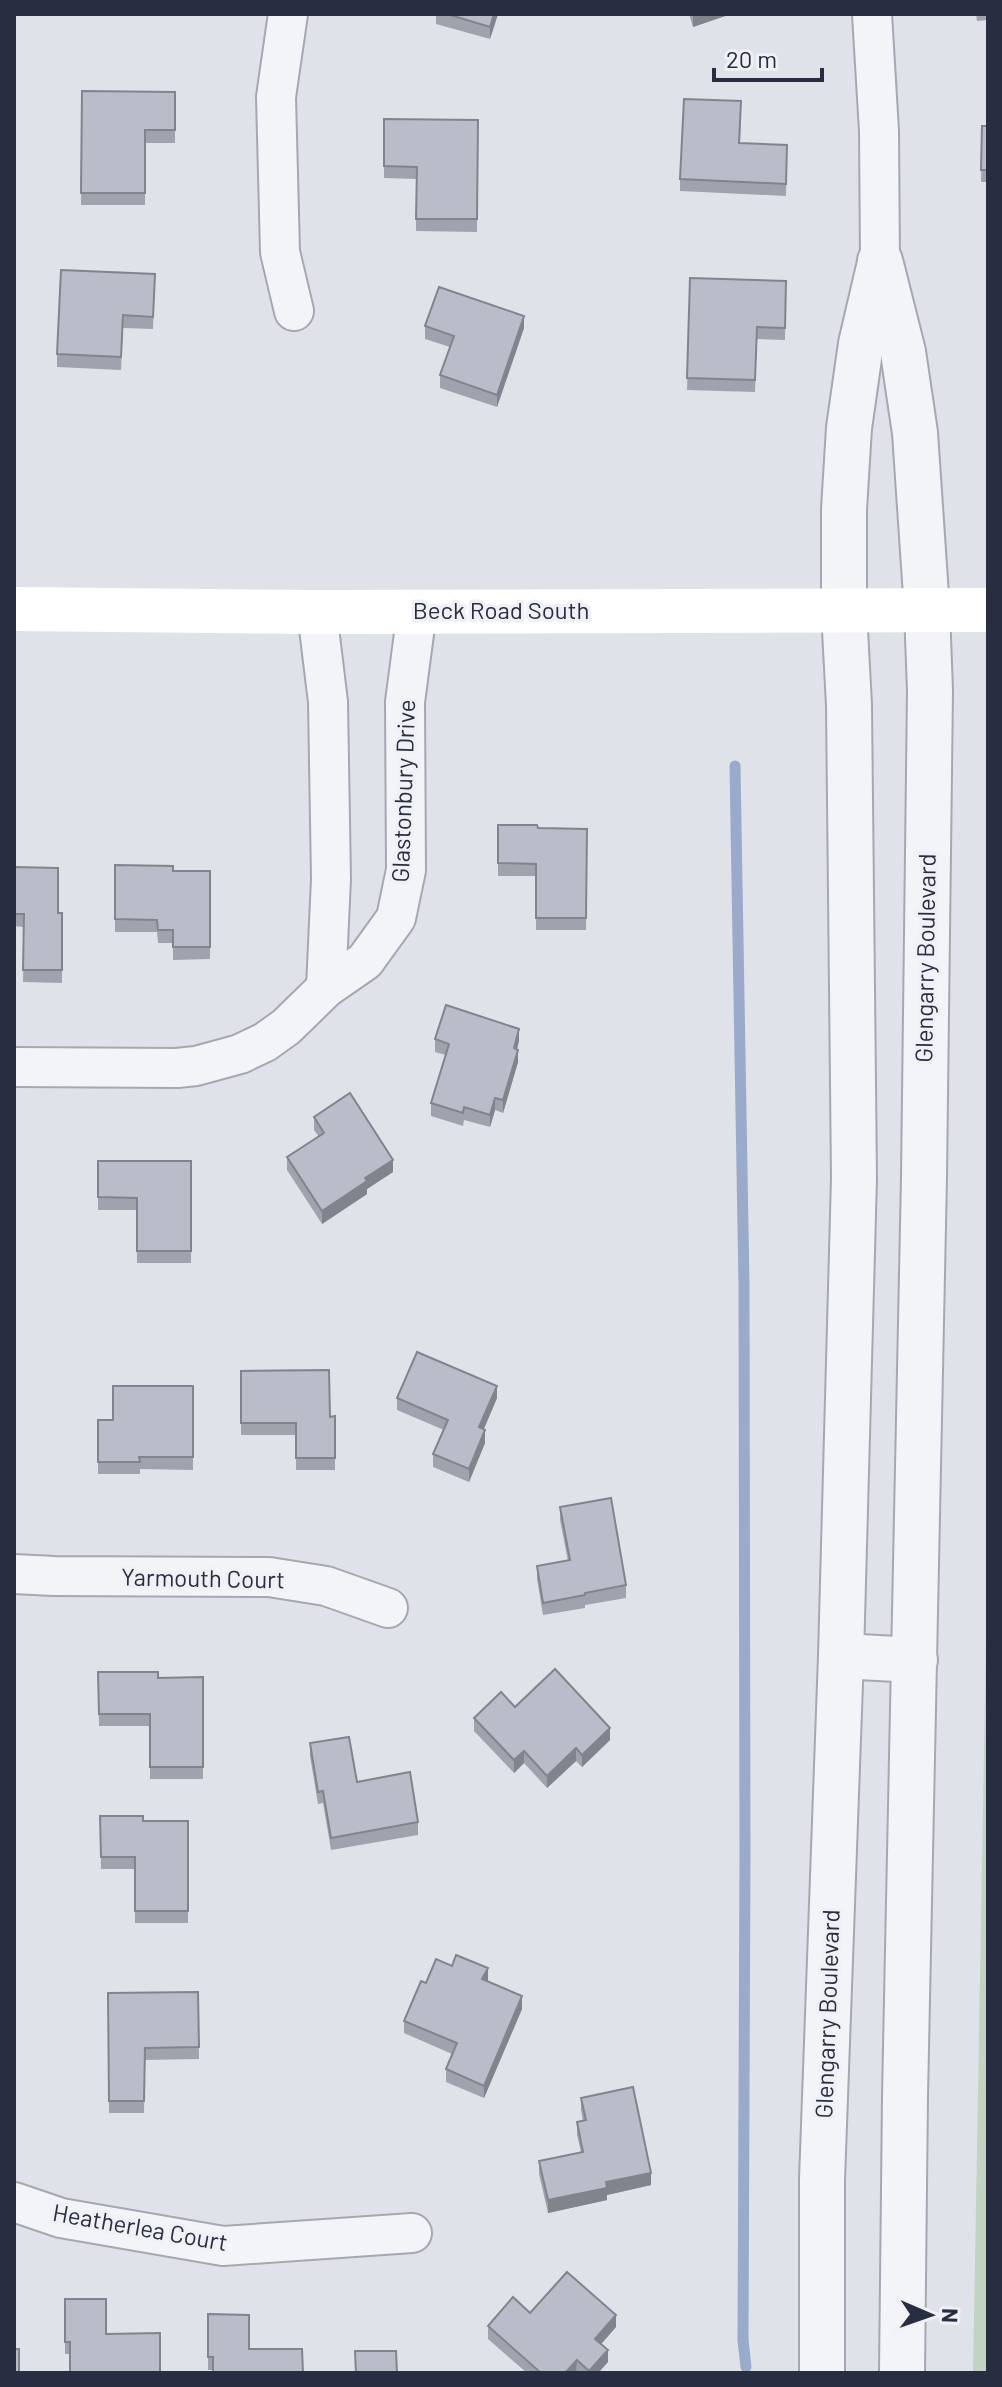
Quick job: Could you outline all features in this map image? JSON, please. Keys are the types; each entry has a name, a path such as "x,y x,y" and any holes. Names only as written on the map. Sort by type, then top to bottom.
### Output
{"main road":[{"name":"Beck Road South","path":"14,609 317,612 988,610"}],"street":[{"path":"288,14 276,97 280,252 294,311"},
{"name":"Glengarry Boulevard","path":"822,2373 822,2180 854,1178 844,509 849,428 861,344 880,261 879,131 872,14"},
{"name":"Glengarry Boulevard","path":"880,261 903,352 915,433 930,691 902,2373"},
{"name":"Glastonbury Drive","path":"14,1067 196,1066 240,1054 286,1027 326,988 365,961 396,918 406,870 405,702 417,611"},
{"path":"317,612 328,702 331,879 326,988"},
{"name":"Yarmouth Court","path":"14,1574 269,1577 326,1586 388,1608"},
{"path":"841,1656 915,1660"},
{"name":"Heatherlea Court","path":"14,2202 61,2218 223,2246 412,2233"}],"green space":[{"path":"988,1526 988,2373 973,2373"}],"building":[{"path":"447,14 494,14 490,27"},
{"path":"82,91 175,92 175,130 145,130 145,193 81,193"},
{"path":"684,99 741,101 739,143 787,145 786,184 680,179"},
{"path":"384,119 478,120 477,219 416,219 417,167 384,166"},
{"path":"982,126 988,126 988,170 981,170"},
{"path":"61,270 155,274 153,317 123,315 121,357 57,354"},
{"path":"690,278 786,281 785,328 757,327 755,380 687,378"},
{"path":"439,287 524,316 497,395 440,375 454,336 425,326"},
{"path":"988,289 988,333 987,333"},
{"path":"498,825 587,829 586,918 536,918 536,864 498,863"},
{"path":"115,865 173,866 173,871 210,871 210,947 173,947 173,930 158,930 157,920 115,919"},
{"path":"14,867 58,868 62,970 23,970 24,914 14,914"},
{"path":"446,1005 519,1029 514,1048 518,1050 503,1100 495,1098 490,1115 464,1107 463,1113 431,1103 449,1044 435,1039"},
{"path":"350,1093 393,1160 322,1211 287,1157 324,1133 314,1117"},
{"path":"98,1161 191,1161 191,1251 137,1251 137,1198 98,1197"},
{"path":"417,1352 497,1386 479,1427 485,1430 469,1469 433,1454 448,1420 397,1398"},
{"path":"329,1370 330,1417 335,1416 335,1458 296,1458 296,1423 241,1423 241,1371"},
{"path":"113,1386 193,1386 193,1457 139,1457 140,1462 98,1462 98,1420 113,1420"},
{"path":"611,1498 626,1585 543,1603 537,1566 570,1560 560,1507"},
{"path":"555,1669 610,1728 582,1755 576,1748 547,1776 524,1751 514,1760 474,1718 501,1692 515,1707"},
{"path":"98,1672 158,1672 158,1678 203,1677 203,1767 150,1767 150,1714 99,1714"},
{"path":"349,1737 357,1782 410,1772 418,1822 331,1838 323,1791 318,1792 310,1743"},
{"path":"100,1816 143,1816 143,1821 188,1821 188,1911 135,1911 135,1857 101,1857"},
{"path":"456,1955 488,1968 482,1979 522,1996 484,2086 446,2069 457,2043 404,2021 421,1981 426,1983 436,1959 452,1966"},
{"path":"198,1992 199,2047 145,2048 144,2101 109,2101 108,1993"},
{"path":"633,2087 651,2173 606,2182 607,2188 548,2200 539,2161 583,2152 577,2122 586,2120 581,2098"},
{"path":"567,2272 616,2315 595,2339 608,2350 589,2371 577,2360 565,2373 541,2373 488,2326 513,2297 530,2313"},
{"path":"65,2299 106,2299 106,2334 160,2333 160,2373 70,2373 70,2342 65,2342"},
{"path":"208,2314 249,2315 249,2349 302,2349 303,2373 213,2373 213,2357 208,2357"},
{"path":"14,2349 19,2349 19,2373 14,2373"},
{"path":"355,2351 396,2351 397,2373 356,2373"}],"waterway":[{"path":"735,766 744,1285 743,2340 746,2367"}]}
